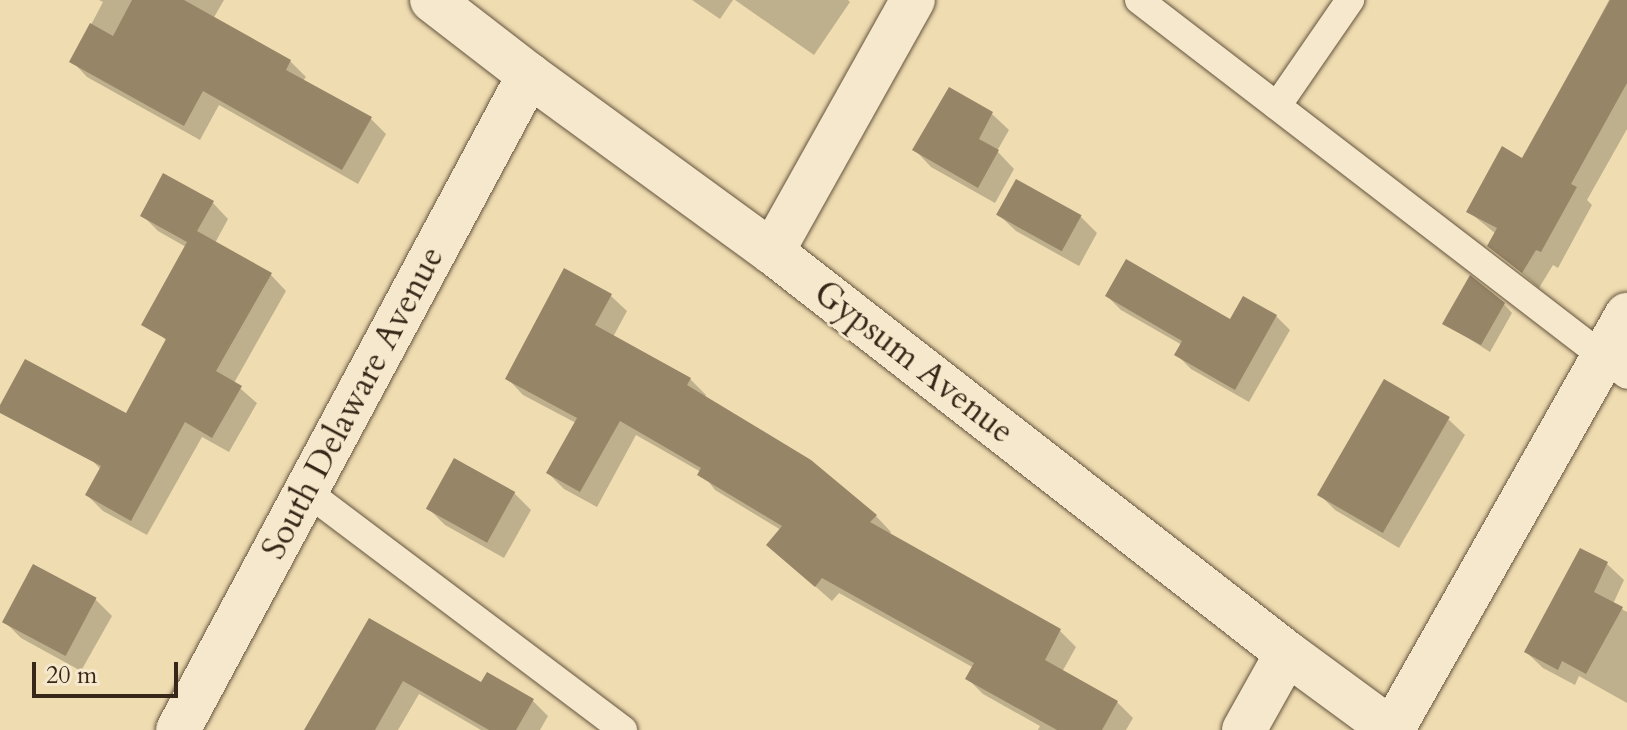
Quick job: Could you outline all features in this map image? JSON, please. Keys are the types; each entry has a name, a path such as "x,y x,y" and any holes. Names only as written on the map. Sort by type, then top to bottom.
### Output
{"street":[{"name":"Gypsum Avenue","path":"432,0 529,75 772,252 1287,653 1392,730"},
{"path":"772,252 913,0"},
{"name":"South Delaware Avenue","path":"178,730 529,75"},
{"path":"1392,730 1615,366 1627,315"},
{"path":"1244,730 1287,653"}],"lane":[{"path":"1139,0 1615,366"},
{"path":"1277,106 1350,0"},
{"path":"306,491 623,730"}],"building":[{"path":"132,0 184,0 291,60 286,70 372,117 342,170 203,91 184,126 69,62 90,23 113,36"},
{"path":"1610,0 1627,0 1627,83 1571,184 1577,187 1541,252 1536,250 1522,273 1487,246 1497,228 1466,212 1502,146 1522,158"},
{"path":"949,87 993,112 979,139 999,150 978,188 912,150"},
{"path":"163,173 214,201 197,231 272,273 216,371 242,386 212,438 185,422 131,521 85,495 101,466 0,413 0,405 25,359 126,413 166,339 141,325 187,242 140,216"},
{"path":"1016,179 1082,215 1062,251 996,215"},
{"path":"1126,259 1230,319 1243,296 1277,315 1235,390 1174,355 1182,341 1105,296"},
{"path":"564,268 612,294 595,325 691,378 687,385 811,460 877,515 870,522 1061,629 1045,660 1118,701 1102,730 1057,730 965,679 974,663 822,578 815,587 766,545 782,526 697,475 701,468 620,421 580,492 546,473 577,418 505,379"},
{"path":"1470,275 1505,303 1481,345 1442,324"},
{"path":"1384,379 1450,417 1383,533 1317,495"},
{"path":"454,458 515,492 487,543 426,509"},
{"path":"1580,548 1608,562 1594,592 1623,607 1586,674 1562,661 1558,670 1524,652"},
{"path":"33,564 97,598 66,656 2,622"},
{"path":"369,618 481,682 487,672 534,699 516,730 489,730 403,681 375,730 304,730"}]}
